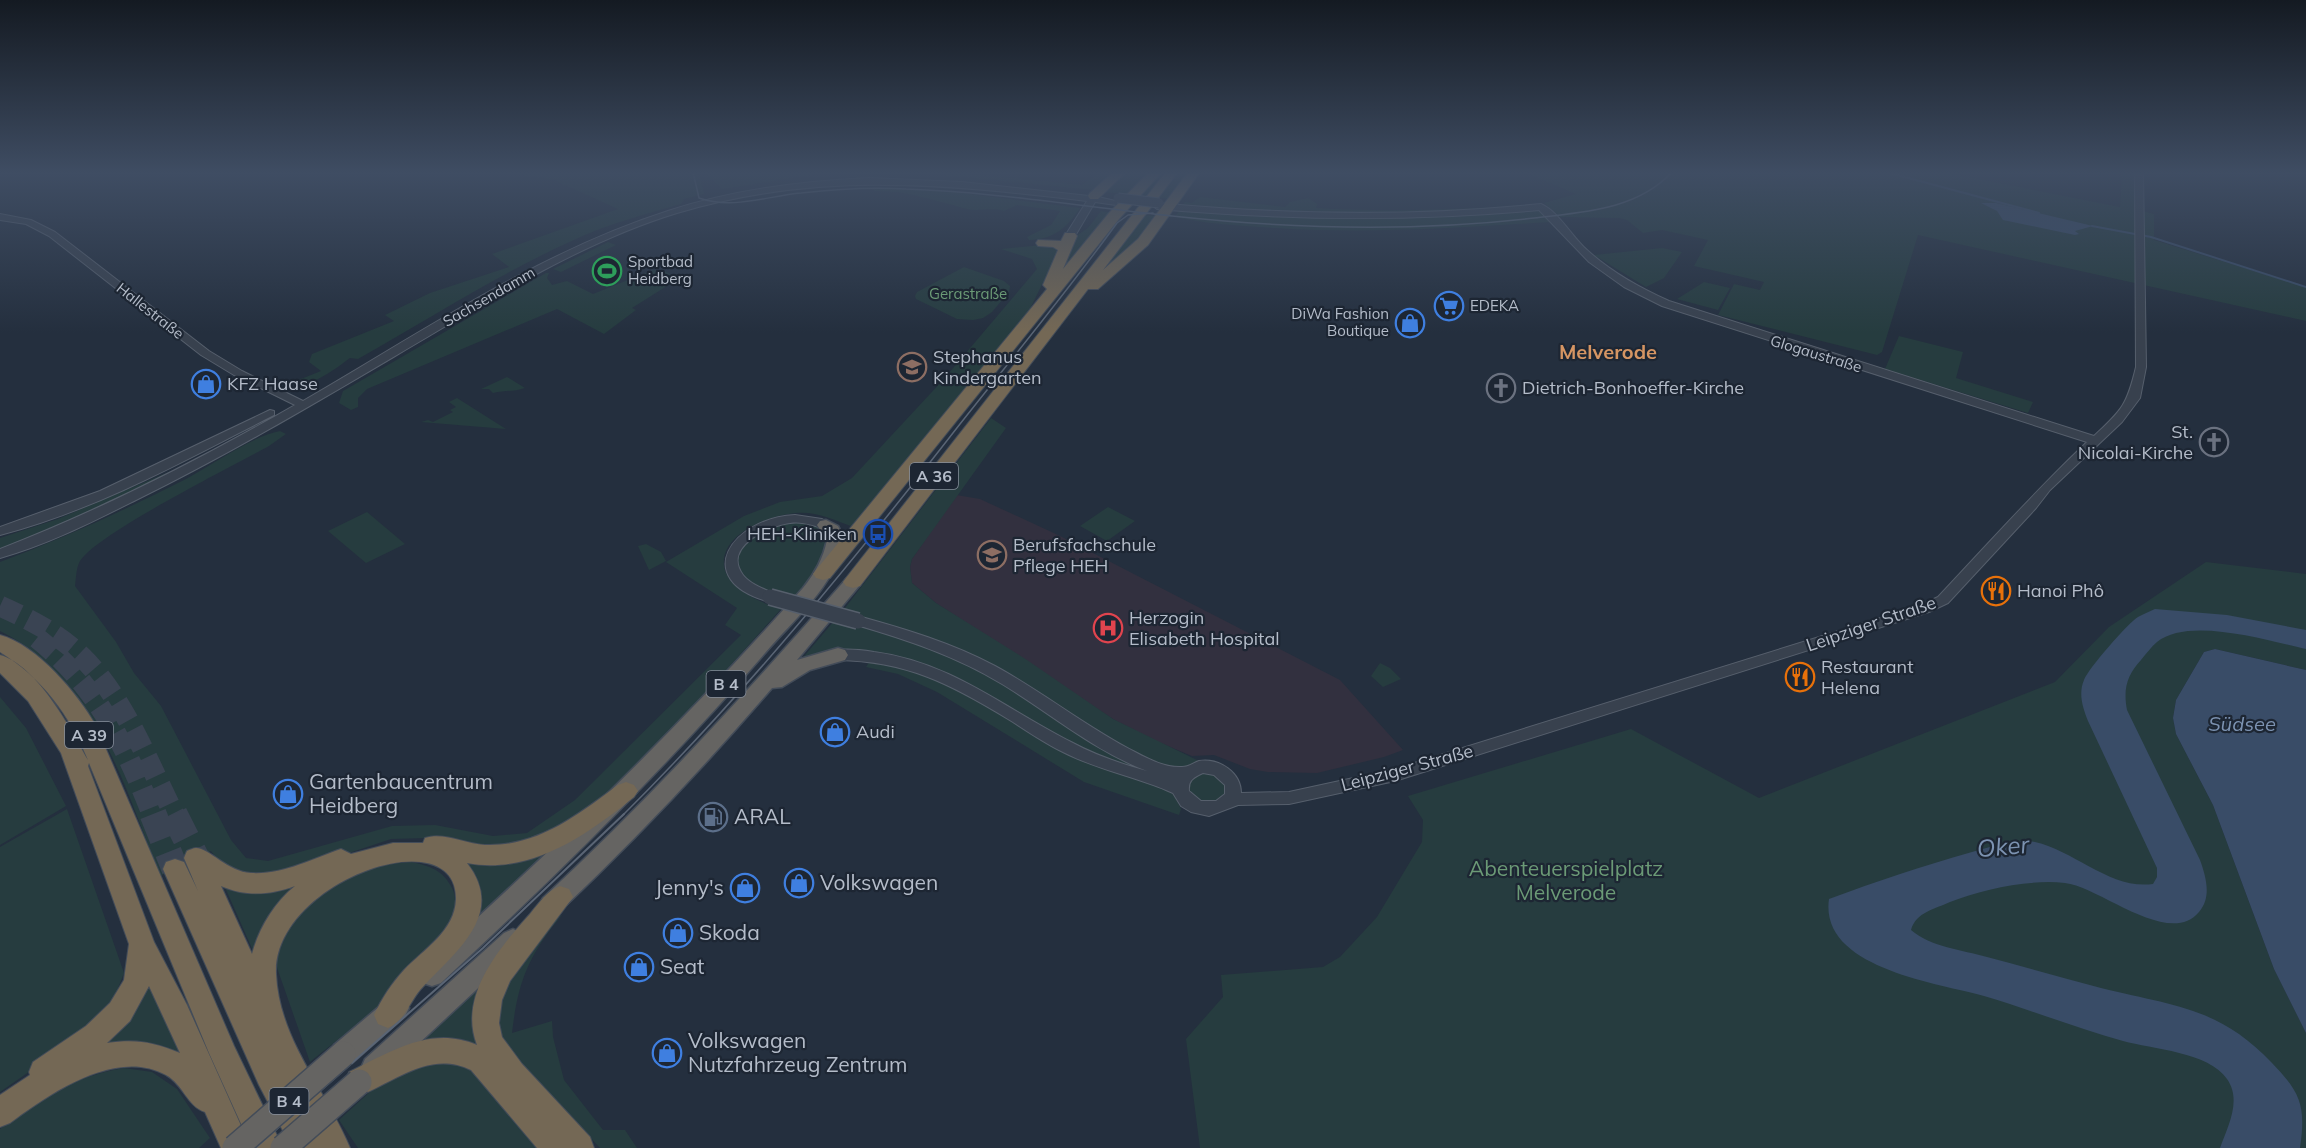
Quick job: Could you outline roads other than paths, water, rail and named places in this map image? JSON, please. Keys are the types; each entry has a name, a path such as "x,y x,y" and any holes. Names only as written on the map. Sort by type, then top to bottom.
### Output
{"highway":[{"name":"A 36","path":"823,574 1106,226"},
{"name":"A 36","path":"853,582 1130,226"},
{"path":"1065,309 1137,248 1151,233 1154,226"},
{"path":"1034,313 1048,288 1070,236"},
{"path":"1043,243 1056,243 1070,236"},
{"path":"823,574 836,540 832,530 826,525"},
{"name":"B 4","path":"235,1148 388,1015 530,885 626,791 720,691 823,574"},
{"name":"B 4","path":"283,1148 359,1082 560,897 633,826 759,693 853,582"},
{"name":"A 39","path":"0,642 35,665 57,686 73,707 99,756 223,1053 268,1148"},
{"path":"759,693 803,664 838,655"},
{"path":"0,662 37,695 54,719 113,825 140,855"},
{"path":"72,753 142,944 177,1014 235,1148"},
{"path":"185,864 224,879 251,884 292,878 354,855 392,845 422,843 469,853 512,854 556,839 595,815 626,791"},
{"path":"275,1035 263,979 263,961 271,936 288,910 308,891 335,872 368,858 405,851 438,855 457,867 463,875 467,885 468,908 453,938 440,955 408,984 388,1015"},
{"path":"185,864 335,1148"},
{"path":"185,864 270,1075 308,1148"},
{"path":"560,897 501,971 487,1004 486,1031 491,1045 504,1062 579,1148"},
{"path":"0,1102 77,1048 115,1016 132,994 137,982 142,944"},
{"path":"359,1082 426,1050 444,1048 469,1053 481,1061 557,1148"},
{"path":"0,1113 42,1083 71,1069 113,1056 138,1055 162,1059 184,1070 222,1120"}],"street":[{"name":"Hallestraße","path":"35,226 52,234 205,353 238,373 299,403"},
{"name":"Sachsendamm","path":"0,554 64,529 144,492 544,260 619,226"},
{"path":"1070,236 1078,226"},
{"name":"Glogaustraße","path":"1559,226 1604,270 1632,288 1679,309 2096,441"},
{"name":"Leipziger Straße","path":"1179,789 1188,804 1200,809 1213,809 1238,799 1289,798 1403,773 1935,605 1968,575 2066,467 2125,412 2138,388 2141,367 2139,226"},
{"name":"Sachsendamm","path":"0,531 40,519 105,494 299,403"},
{"name":"Leipziger Straße","path":"826,525 805,519 778,521 751,532 738,544 732,562 736,575 750,587 770,597 933,643 964,657 1014,683 1081,727 1165,773 1186,774 1201,767 1213,768 1223,772 1233,784 1248,790 1315,792"},
{"path":"838,655 872,656 895,660 942,675 982,695 1068,748 1109,766 1159,780 1179,789 1179,784 1186,774"},
{"path":"1228,802 1233,796 1233,784"}],"water":[{"path":"2030,226 2093,226 2075,231 2079,234"},
{"name":"Oker","path":"2155,609 2227,615 2306,630 2306,649 2230,633 2189,631 2171,635 2153,646 2129,677 2126,689 2127,710 2200,860 2204,873 2207,893 2199,912 2186,921 2170,923 2153,920 2080,887 2065,883 2037,882 1991,889 1950,902 1922,915 1913,924 1911,930 1919,936 1947,947 2172,1005 2213,1019 2252,1044 2289,1083 2299,1101 2301,1111 2300,1148 2220,1148 2230,1122 2233,1096 2227,1079 2219,1070 2207,1063 2179,1053 2105,1036 1984,996 1912,978 1885,968 1861,957 1842,941 1831,922 1829,899 1918,868 2011,842 2035,842 2064,853 2122,881 2153,884 2157,877 2157,868 2088,721 2081,696 2082,685 2087,674 2109,647 2133,621"},
{"name":"Südsee","path":"2215,649 2306,670 2306,1033 2274,969 2213,805 2176,734 2173,718 2176,700 2204,652"}],"waterway":[{"path":"2092,226 2151,237 2306,287"}],"tunnel":[{"path":"0,606 54,634 82,657 97,674 111,692 134,732 175,816"},
{"path":"37,638 77,676 93,697 120,741 153,816"},
{"path":"153,814 175,869"},
{"path":"175,816 196,858"}],"tram line":[{"path":"623,815 712,722 839,576 1040,324 1115,226"},
{"path":"1298,226 1431,226"},
{"path":"255,1148 483,948 623,815"}],"place":[{"name":"Sportbad Heidberg","path":"607,271"},
{"name":"EDEKA","path":"1449,306"},
{"name":"DiWa Fashion Boutique","path":"1410,323"},
{"name":"Stephanus Kindergarten","path":"912,367"},
{"name":"KFZ Haase","path":"206,384"},
{"name":"Dietrich-Bonhoeffer-Kirche","path":"1501,388"},
{"name":"St. Nicolai-Kirche","path":"2214,442"},
{"name":"HEH-Kliniken","path":"878,534"},
{"name":"Berufsfachschule Pflege HEH","path":"992,555"},
{"name":"Hanoi Phô","path":"1996,591"},
{"name":"Herzogin Elisabeth Hospital","path":"1108,628"},
{"name":"Restaurant Helena","path":"1800,677"},
{"name":"Audi","path":"835,732"},
{"name":"Gartenbaucentrum Heidberg","path":"288,794"},
{"name":"ARAL","path":"713,817"},
{"name":"Volkswagen","path":"799,883"},
{"name":"Jenny's","path":"745,888"},
{"name":"Skoda","path":"678,933"},
{"name":"Seat","path":"639,967"},
{"name":"Volkswagen Nutzfahrzeug Zentrum","path":"667,1053"}],"district":[{"name":"Melverode","path":"1608,352"}],"park label":[{"name":"Gerastraße","path":"968,294"},
{"name":"Abenteuerspielplatz Melverode","path":"1566,881"}]}
